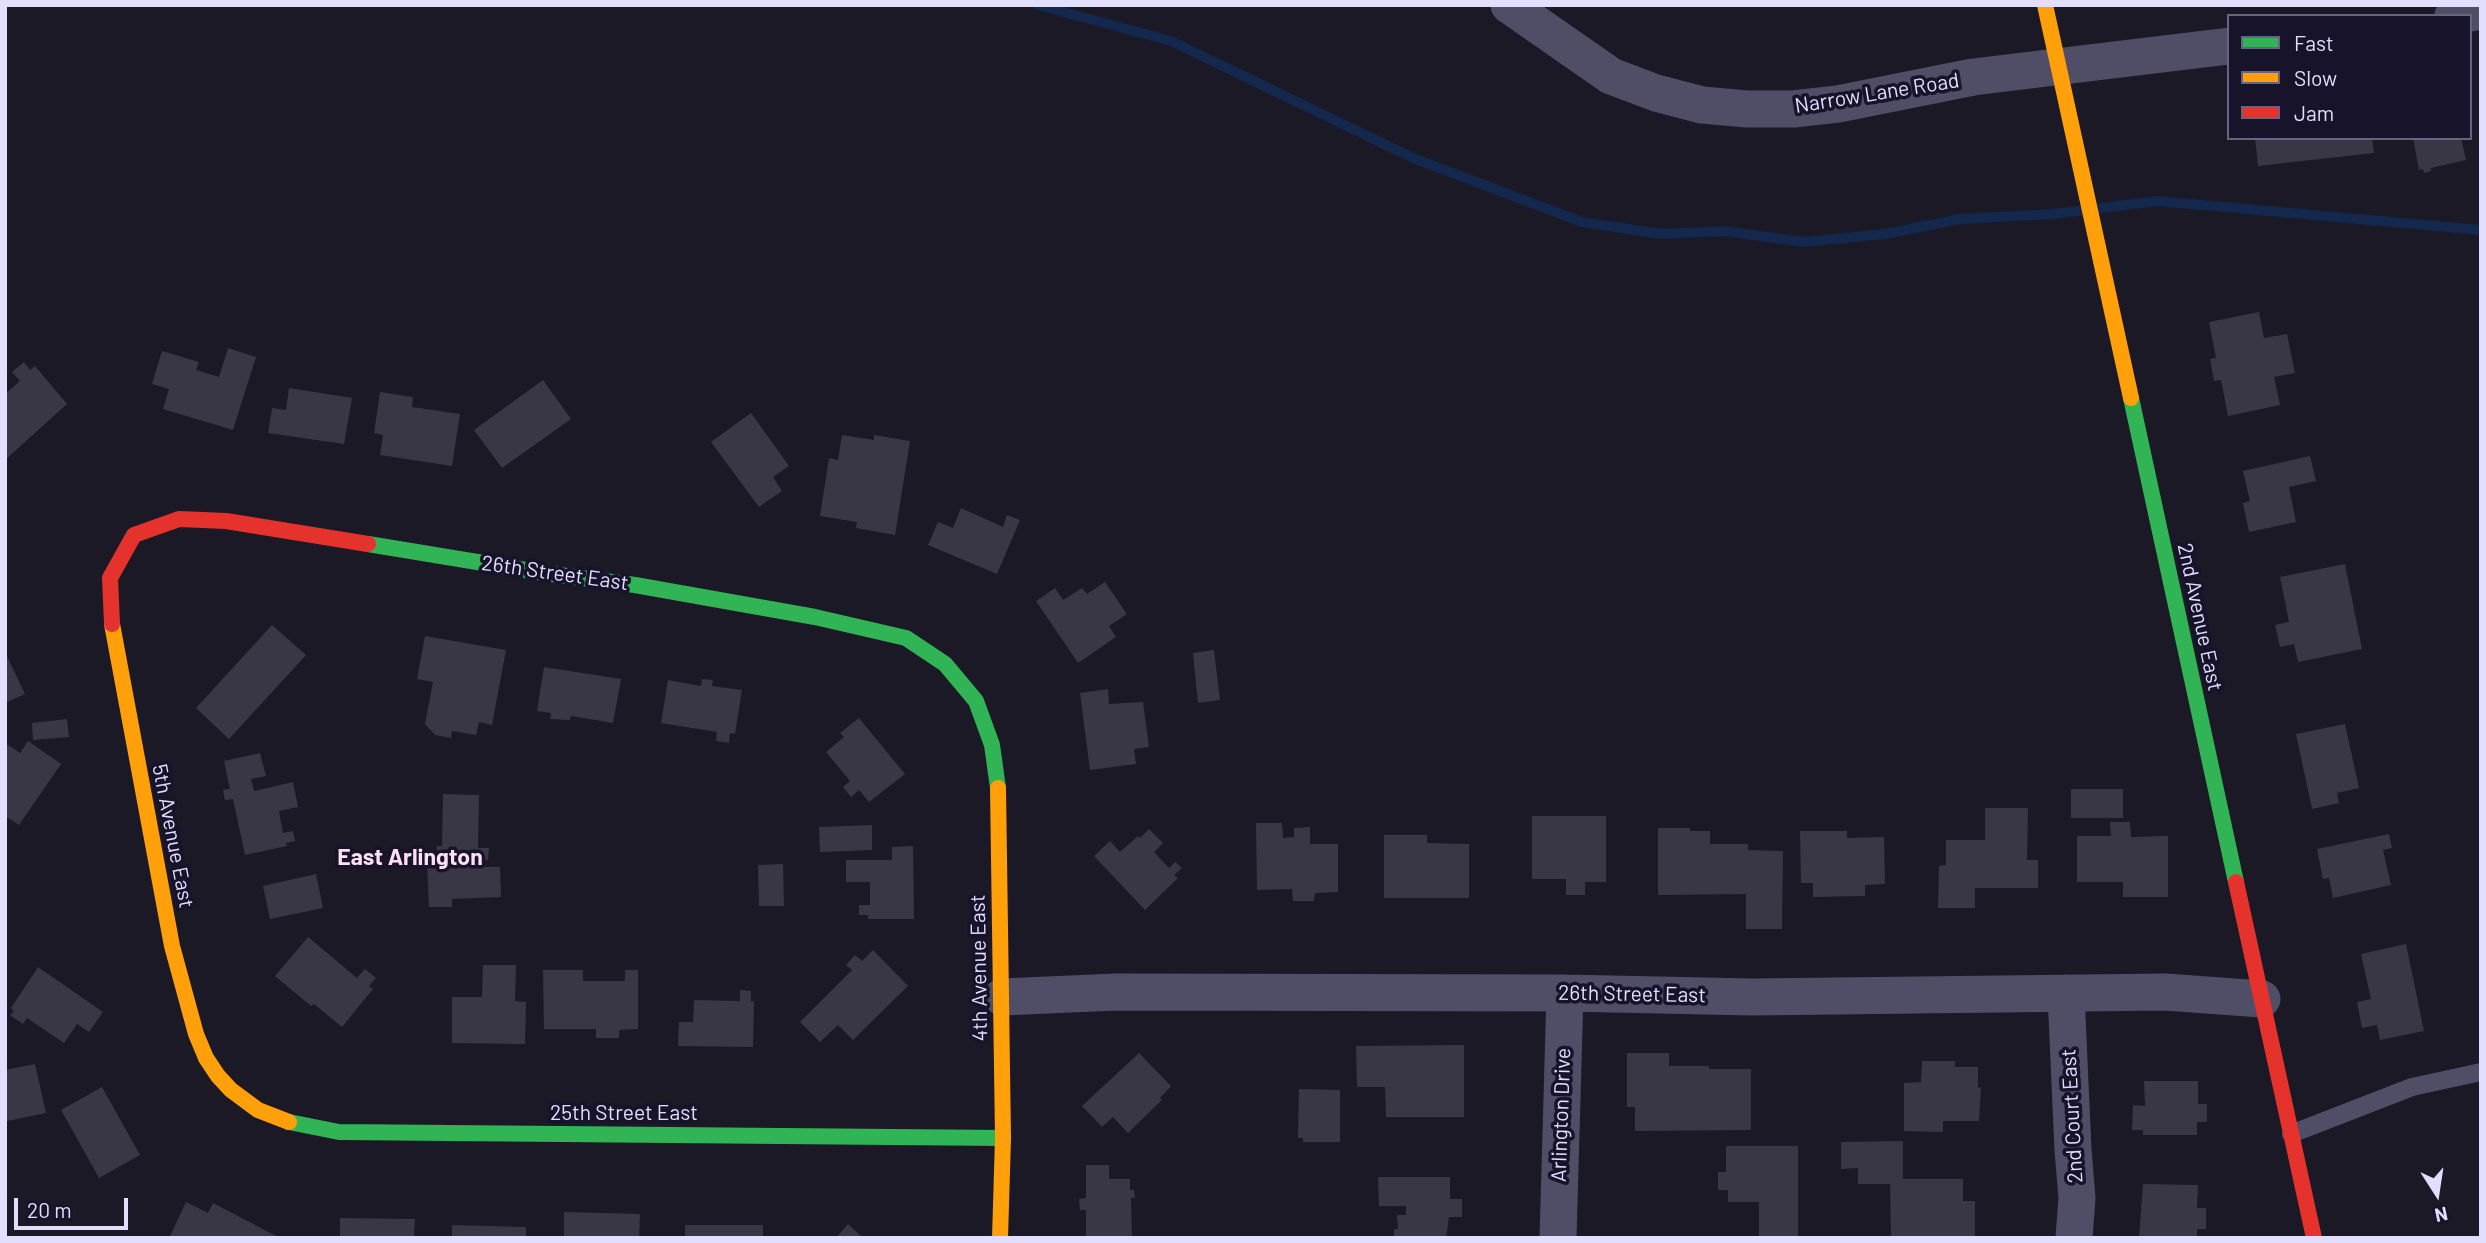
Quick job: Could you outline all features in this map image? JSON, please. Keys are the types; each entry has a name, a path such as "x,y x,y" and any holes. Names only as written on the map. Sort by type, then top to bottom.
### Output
{"street":[{"name":"Narrow Lane Road","path":"1509,5 1611,76 1656,93 1702,105 1793,109 1838,104 1973,78 2227,46"},
{"name":"2nd Avenue East","path":"2045,5 2314,1238"},
{"name":"26th Street East","path":"123,556 134,535 178,519 226,521 544,573 635,585 815,617 906,638 945,664 976,701"},
{"name":"5th Avenue East","path":"123,556 110,578 112,627 172,941 194,1032 216,1074 249,1107"},
{"name":"4th Avenue East","path":"976,701 992,745 998,792 1003,1138 1000,1238"},
{"name":"26th Street East","path":"1002,997 1116,992 1565,993 1752,997 2165,992 2262,999"},
{"name":"Arlington Drive","path":"1558,1238 1565,993"},
{"name":"2nd Court East","path":"2066,993 2077,1198 2074,1238"},
{"name":"25th Street East","path":"249,1107 292,1125 339,1132 1003,1138"}],"lane":[{"path":"2291,1134 2412,1087 2481,1072"}],"building":[{"path":"2255,140 2372,140 2374,153 2258,166"},
{"path":"2413,140 2461,140 2466,160 2431,168 2431,171 2424,173 2423,169 2419,170"},
{"path":"2259,312 2264,338 2287,334 2295,373 2274,377 2280,405 2228,416 2221,380 2214,381 2210,359 2216,358 2209,322"},
{"path":"228,348 256,357 233,430 163,409 169,389 152,384 162,351 199,362 196,370 219,377"},
{"path":"24,362 30,370 35,366 67,404 5,460 5,394 20,381 12,372"},
{"path":"543,380 571,419 502,468 474,430"},
{"path":"289,388 352,398 344,444 268,433 272,408 286,410"},
{"path":"380,392 413,397 412,407 460,414 452,466 380,455 383,435 374,433"},
{"path":"751,413 789,466 773,477 782,491 759,507 711,442"},
{"path":"842,435 874,440 874,435 910,441 895,535 856,528 857,522 820,516 829,458 838,460"},
{"path":"2310,456 2316,481 2289,487 2296,522 2249,532 2243,503 2250,501 2243,471"},
{"path":"961,508 1003,527 1007,515 1020,520 997,574 928,545 938,522 953,528"},
{"path":"2345,564 2362,649 2298,662 2294,644 2280,647 2275,625 2289,622 2280,577"},
{"path":"1105,582 1127,614 1109,626 1116,637 1078,663 1036,601 1055,588 1063,600 1082,588 1087,594"},
{"path":"272,625 306,655 229,739 196,708"},
{"path":"425,636 506,650 492,725 479,722 476,735 452,731 451,738 435,735 425,724 433,682 417,679"},
{"path":"1214,650 1220,700 1198,703 1193,653"},
{"path":"5,652 25,694 5,703"},
{"path":"544,667 621,679 613,723 571,716 570,720 550,719 551,713 537,711"},
{"path":"702,679 713,680 712,686 742,690 735,734 730,733 729,743 716,741 717,732 661,723 668,680 701,686"},
{"path":"1108,689 1109,704 1143,702 1149,747 1134,749 1136,764 1090,770 1080,693"},
{"path":"859,718 905,774 869,802 859,790 851,797 843,787 850,781 826,752 844,737 840,733"},
{"path":"67,719 69,737 33,740 32,723"},
{"path":"2345,724 2359,788 2337,793 2339,803 2312,809 2296,734"},
{"path":"28,741 61,764 19,825 5,816 5,743 20,753"},
{"path":"260,753 266,776 251,779 254,791 293,782 298,807 279,811 283,833 293,831 295,841 286,843 287,846 245,855 233,799 225,800 223,790 230,789 224,761"},
{"path":"2071,789 2123,789 2123,818 2071,818"},
{"path":"443,794 479,795 478,848 489,848 488,860 437,858 437,846 442,846"},
{"path":"1985,808 2028,808 2027,860 2038,860 2038,888 1975,888 1975,908 1938,908 1939,866 1946,865 1946,840 1985,840"},
{"path":"1532,816 1606,816 1606,882 1585,882 1585,895 1566,895 1566,879 1532,879"},
{"path":"2110,822 2130,822 2131,837 2168,836 2168,897 2123,897 2123,882 2077,882 2077,836 2111,836"},
{"path":"1256,823 1282,823 1283,838 1294,837 1294,828 1310,827 1310,844 1338,844 1338,892 1315,893 1314,901 1293,901 1292,889 1257,890"},
{"path":"872,825 872,850 820,852 819,827"},
{"path":"1658,828 1710,831 1710,844 1748,844 1748,850 1783,851 1782,929 1746,929 1746,894 1658,895"},
{"path":"1149,829 1163,843 1154,852 1169,868 1175,862 1182,868 1174,875 1178,878 1145,910 1094,856 1110,841 1120,852"},
{"path":"1800,831 1847,831 1847,838 1884,837 1885,884 1865,885 1865,896 1813,897 1813,883 1801,883"},
{"path":"2389,834 2392,848 2383,850 2391,885 2333,898 2329,878 2323,879 2317,849"},
{"path":"1384,835 1427,835 1427,843 1469,844 1469,898 1384,898"},
{"path":"913,846 914,919 868,919 868,915 859,915 859,905 870,905 870,882 846,882 846,860 892,860 892,847"},
{"path":"427,863 482,863 482,867 500,867 501,897 452,899 452,907 429,907"},
{"path":"783,864 784,906 759,906 758,865"},
{"path":"316,874 323,908 270,919 263,886"},
{"path":"308,937 357,978 365,969 376,978 369,986 373,989 342,1027 275,976"},
{"path":"2406,944 2424,1031 2380,1040 2377,1025 2362,1028 2357,1002 2371,999 2361,954"},
{"path":"873,950 908,986 853,1040 838,1025 820,1042 800,1022 852,970 846,965 855,955 862,961"},
{"path":"483,965 516,965 515,1001 526,1002 525,1044 452,1043 452,997 482,997"},
{"path":"38,967 103,1012 89,1032 77,1024 64,1043 27,1018 23,1024 10,1015 14,1011 11,1008"},
{"path":"543,970 583,970 583,981 625,981 625,970 638,970 638,1029 619,1030 619,1038 596,1038 596,1029 544,1029"},
{"path":"740,990 751,991 751,1002 754,1001 753,1047 678,1046 679,1022 693,1022 694,1000 740,1001"},
{"path":"1464,1045 1464,1117 1386,1117 1385,1087 1357,1087 1356,1046"},
{"path":"1139,1053 1171,1086 1160,1098 1162,1100 1128,1133 1113,1117 1102,1127 1082,1106"},
{"path":"1627,1053 1669,1053 1669,1066 1751,1069 1751,1130 1635,1131 1635,1107 1627,1107"},
{"path":"1922,1061 1955,1061 1955,1067 1978,1067 1978,1088 1981,1087 1979,1121 1943,1121 1943,1132 1904,1131 1904,1083 1921,1082"},
{"path":"35,1064 46,1113 7,1121 5,1070"},
{"path":"2144,1081 2198,1081 2198,1104 2207,1104 2207,1122 2197,1122 2197,1135 2143,1135 2143,1130 2132,1130 2133,1105 2145,1106"},
{"path":"102,1087 140,1155 99,1178 61,1110"},
{"path":"1299,1089 1340,1090 1340,1142 1303,1142 1303,1138 1298,1138"},
{"path":"1903,1141 1903,1179 1963,1179 1963,1201 1975,1201 1975,1238 1891,1238 1890,1184 1858,1184 1858,1168 1841,1169 1841,1142"},
{"path":"1726,1146 1798,1146 1798,1238 1759,1238 1759,1202 1728,1202 1728,1190 1718,1190 1718,1172 1726,1172"},
{"path":"1086,1165 1109,1165 1109,1179 1130,1179 1130,1190 1134,1190 1135,1198 1131,1198 1132,1238 1086,1238 1086,1210 1080,1210 1079,1199 1086,1198"},
{"path":"1378,1177 1450,1177 1450,1199 1462,1199 1462,1217 1449,1217 1446,1238 1394,1238 1394,1229 1398,1229 1397,1215 1406,1215 1406,1206 1379,1206"},
{"path":"2143,1184 2198,1185 2197,1208 2206,1208 2206,1229 2197,1229 2197,1238 2139,1238"},
{"path":"186,1202 208,1213 213,1203 280,1238 169,1238"},
{"path":"564,1212 640,1214 639,1238 564,1238"},
{"path":"340,1218 415,1219 414,1238 340,1238"},
{"path":"848,1224 863,1238 836,1238"},
{"path":"452,1225 526,1227 526,1238 452,1238"},
{"path":"685,1225 763,1225 763,1238 685,1238"}],"waterway":[{"path":"1038,5 1171,41 1413,158 1582,222 1661,234 1725,231 1803,242 1885,234 1960,219 2053,214 2157,201 2481,230"}],"traffic: fast":[{"path":"2131,398 2236,882"},
{"path":"368,544 635,585 815,617 906,638 945,664 976,701 992,745 998,788"},
{"path":"289,1122 339,1132 1003,1138"}],"traffic: slow":[{"path":"2045,5 2131,398"},
{"path":"112,624 172,946 196,1034 206,1058 231,1090 258,1110 289,1122"},
{"path":"998,788 1003,1138 1000,1238"}],"traffic: jam":[{"path":"112,624 110,578 134,535 179,519 226,521 368,544"},
{"path":"2236,882 2314,1238"}],"district":[{"name":"East Arlington","path":"410,857"}]}
